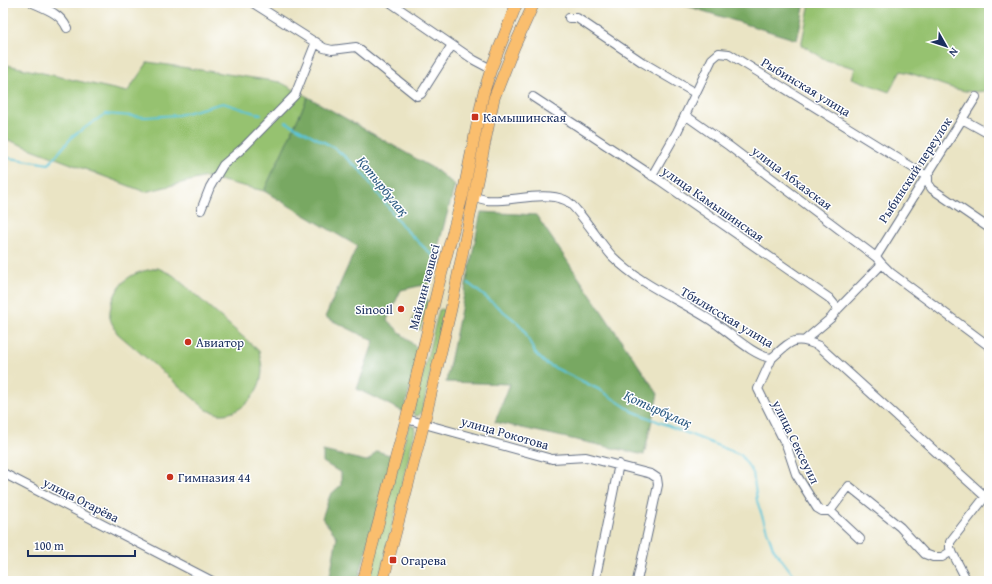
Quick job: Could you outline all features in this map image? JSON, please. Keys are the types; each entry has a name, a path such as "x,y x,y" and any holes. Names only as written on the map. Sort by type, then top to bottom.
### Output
{"main road":[{"name":"Майлин көшесі","path":"363,581 406,419 432,308 463,194 483,94 491,69 517,3"},
{"path":"383,581 424,423 451,309 494,98 514,47 534,3"},
{"path":"432,308 443,303 451,309"}],"street":[{"path":"33,3 51,11 64,21 66,28"},
{"path":"253,3 316,42 332,50 356,47 417,96 421,94 452,45"},
{"path":"391,3 452,45 491,69"},
{"path":"569,18 577,18 642,62 695,93"},
{"path":"201,210 210,188 223,165 244,147 295,95 316,42"},
{"name":"Рыбинская улица","path":"652,176 712,59 719,53 729,54 928,176"},
{"name":"улица Камышинская","path":"533,97 652,176 820,292 838,309"},
{"name":"Рыбинский переулок","path":"876,257 878,251 928,176 976,97"},
{"name":"улица Абхазская","path":"684,115 729,146 876,257 891,273 989,346"},
{"path":"962,119 989,134"},
{"path":"928,176 928,183 932,189 989,228"},
{"name":"Тбилисская улица","path":"474,197 486,200 516,197 564,200 574,206 613,257 650,287 714,322 745,345 767,358 772,358 789,343 805,340"},
{"path":"882,264 831,318 805,340 819,346 838,361 987,499"},
{"name":"улица Сексеуил","path":"772,358 758,389 760,397 787,447 796,474 817,508 822,511 830,511 860,539"},
{"name":"улица Рокотова","path":"406,419 552,459 586,457 618,464 651,474 656,478 658,485 637,581"},
{"path":"595,581 618,464"},
{"name":"улица Огарёва","path":"3,474 212,581"},
{"path":"830,511 849,486 900,527 925,554 938,557 952,551"},
{"path":"966,580 952,551 950,542 987,499 989,489"}],"green space":[{"path":"677,3 805,3 797,40"},
{"path":"810,3 989,3 989,90 978,92 956,89 901,71 889,92 852,78 855,68 826,60 801,46"},
{"path":"148,62 280,82 308,97 264,191 206,177 145,192 3,138 3,64 127,92"},
{"path":"308,97 436,170 455,185 428,284 401,290 387,320 420,351 404,412 357,389 374,341 325,317 357,246 264,191"},
{"path":"481,212 536,215 658,394 644,455 495,422 510,384 446,382"},
{"name":"Авиатор","path":"158,268 173,275 259,351 262,370 259,386 249,401 235,411 227,414 219,414 207,410 117,333 110,314 113,300 121,285 130,276 143,271"},
{"path":"423,300 428,300 420,330 416,329 412,322 418,305"},
{"path":"439,310 444,310 422,412 418,416 414,415 413,413"},
{"path":"409,425 414,426 415,431 379,581 365,581"},
{"path":"323,451 366,461 369,460 377,451 393,456 358,581 329,581 337,537 322,518 330,495 341,485 341,473 323,462"}],"waterway":[{"name":"Қотырбұлақ","path":"3,157 49,164 73,136 105,114 146,117 178,115 223,103 261,115"},
{"name":"Қотырбұлақ","path":"286,122 335,148 361,171 404,228 436,259"},
{"name":"Қотырбұлақ","path":"468,283 518,323 524,330 535,353 545,363 600,390 632,411 741,455 753,473 757,501 773,548 798,581"}],"place":[{"name":"Камышинская","path":"475,117"},
{"name":"Sinooil","path":"401,309"},
{"name":"Авиатор","path":"188,342"},
{"name":"Гимназия 44","path":"170,477"},
{"name":"Огарева","path":"393,560"}]}
